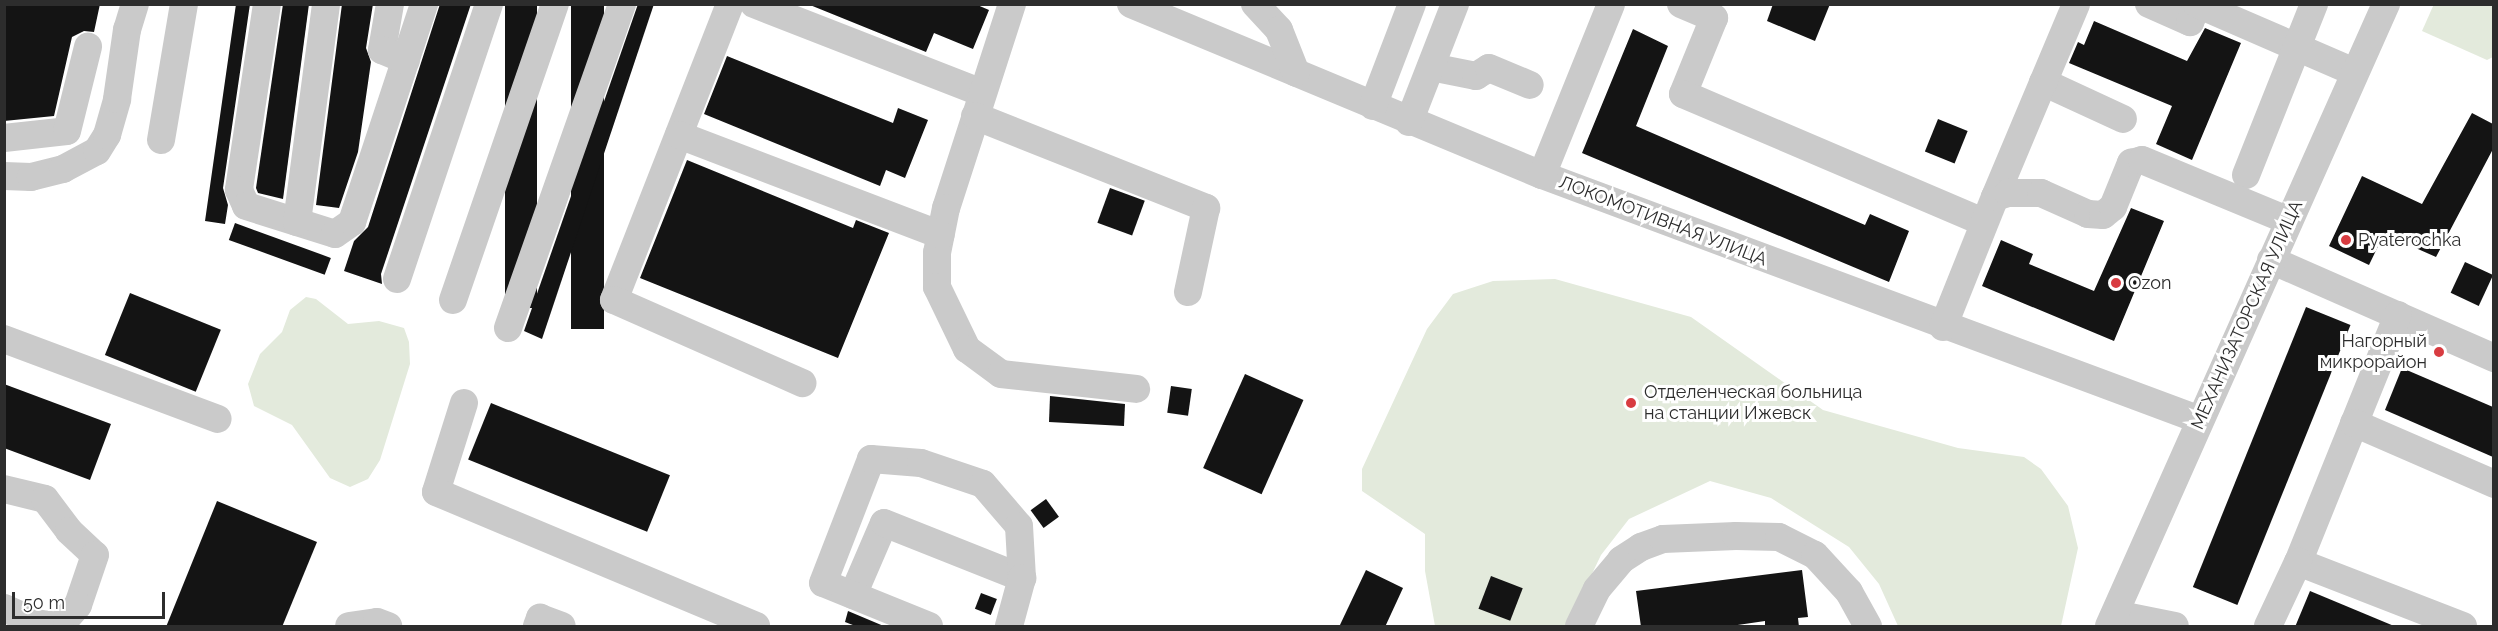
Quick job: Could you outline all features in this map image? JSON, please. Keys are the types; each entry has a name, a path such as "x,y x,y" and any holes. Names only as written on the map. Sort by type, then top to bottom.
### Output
{"street":[{"path":"4,176 31,177 63,169 97,151 107,135 117,99 127,30 135,4"},
{"path":"161,140 184,4"},
{"path":"267,4 239,190 246,206 335,234 352,222 424,4"},
{"path":"297,222 326,4"},
{"path":"390,4 382,50 406,60"},
{"path":"397,279 489,4"},
{"path":"453,300 555,4"},
{"path":"508,328 622,4"},
{"path":"730,4 614,300 802,383"},
{"path":"754,4 1206,208 1188,292"},
{"path":"1012,4 978,104 940,236 937,287 967,349 1001,374 1136,389"},
{"name":"ЛОКОМОТИВНАЯ УЛИЦА","path":"1131,4 1409,122 1542,175 1943,327 2200,420"},
{"path":"1373,106 1412,4"},
{"path":"1409,122 1455,4"},
{"path":"1542,175 1611,4"},
{"path":"1681,4 1714,18 1683,94 1989,209 2030,191 2088,214 2103,215 2113,207 2131,163 2142,160 2289,221"},
{"path":"1943,327 1989,209 2076,4"},
{"path":"2149,4 2190,21 2197,5 2354,72"},
{"path":"2246,175 2314,4"},
{"name":"МЕХАНИЗАТОРСКАЯ УЛИЦА","path":"2112,620 2386,4"},
{"path":"1256,5 1279,30 1296,73"},
{"path":"4,138 67,132 88,47"},
{"path":"1431,67 1476,76 1489,68 1530,85"},
{"path":"2043,82 2123,119"},
{"path":"679,135 940,236"},
{"path":"2271,260 2493,358"},
{"path":"2268,627 2298,562 2398,315"},
{"path":"4,339 218,419"},
{"path":"464,403 436,492 756,627"},
{"path":"2354,423 2493,484"},
{"path":"929,627 823,583 871,459 921,463 983,484 1019,526 1022,578 1009,627"},
{"path":"4,489 45,499 69,531 95,555 78,605 60,626 40,624 4,608"},
{"path":"853,595 884,523 1022,578"},
{"path":"1579,627 1597,589 1621,560 1641,547 1664,539 1736,536 1779,537 1815,555 1849,592 1868,627"},
{"path":"2298,562 2463,627"},
{"path":"537,627 540,618 562,627"},
{"path":"2112,620 2175,627"},
{"path":"349,627 377,621 388,627"}],"shaded area":[{"path":"2434,4 2493,5 2493,57 2487,60 2422,31"},
{"path":"1555,279 1691,317 1823,410 1958,448 2024,457 2041,469 2068,506 2078,548 2061,626 1898,626 1879,584 1849,547 1771,498 1710,481 1629,519 1601,555 1567,626 1435,626 1425,571 1425,534 1362,491 1362,469 1427,329 1453,294 1493,281"},
{"path":"306,297 316,299 348,324 379,321 404,328 409,342 410,364 380,460 368,479 350,487 330,478 292,425 254,406 248,384 260,354 282,332 290,310"}],"building":[{"path":"4,4 100,4 94,32 84,31 72,37 54,116 4,121"},
{"path":"236,4 250,4 223,188 228,205 225,224 205,221"},
{"path":"283,4 309,4 283,199 258,193 256,188"},
{"path":"342,4 373,4 366,48 371,62 358,152 339,208 316,205"},
{"path":"440,4 471,4 381,274 382,284 344,271 354,241 368,227"},
{"path":"505,4 537,4 537,308 505,308"},
{"path":"571,4 604,4 604,329 571,329"},
{"path":"638,4 654,4 542,339 524,331"},
{"path":"975,4 989,10 973,49 934,33 926,52 810,5"},
{"path":"1773,4 1830,4 1815,41 1767,21"},
{"path":"2094,21 2187,61 2205,28 2241,43 2192,160 2156,144 2172,106 2069,63 2078,42 2084,45"},
{"path":"1633,29 1668,46 1636,126 1865,225 1870,214 1909,231 1889,282 1582,153"},
{"path":"727,56 893,123 898,108 928,120 905,178 886,170 880,186 704,114"},
{"path":"2472,113 2493,124 2493,149 2436,257 2384,234 2369,265 2329,246 2362,176 2422,204"},
{"path":"1938,119 1968,131 1955,163 1925,151"},
{"path":"687,160 853,228 856,220 889,233 838,358 640,278"},
{"path":"1110,188 1145,201 1132,235 1097,223"},
{"path":"2131,208 2164,221 2114,341 1982,286 2001,240 2033,254 2029,264 2094,291"},
{"path":"235,223 331,258 325,275 229,240"},
{"path":"2465,262 2493,275 2479,306 2451,293"},
{"path":"130,293 221,330 196,392 105,355"},
{"path":"2306,307 2351,325 2237,605 2193,587"},
{"path":"2402,368 2493,407 2493,457 2385,410"},
{"path":"1245,374 1303,400 1262,494 1203,468"},
{"path":"4,384 111,424 90,480 4,448"},
{"path":"1171,386 1192,389 1188,416 1167,413"},
{"path":"1050,396 1125,404 1124,426 1049,422"},
{"path":"491,403 670,475 647,532 468,460"},
{"path":"1046,499 1059,517 1044,528 1031,510"},
{"path":"217,501 317,542 282,627 166,627"},
{"path":"1366,570 1403,588 1385,627 1339,627"},
{"path":"1802,570 1808,617 1798,618 1799,627 1765,627 1765,621 1724,627 1641,627 1636,591"},
{"path":"1491,576 1523,588 1510,621 1478,609"},
{"path":"2310,591 2394,626 2394,627 2295,627"},
{"path":"981,593 997,599 991,615 975,609"},
{"path":"848,611 886,627 858,627 845,622"}],"place":[{"name":"Pyaterochka","path":"2346,240"},
{"name":"Ozon","path":"2116,283"},
{"name":"Нагорный микрорайон","path":"2439,352"},
{"name":"Отделенческая больница на станции Ижевск","path":"1631,403"}]}
